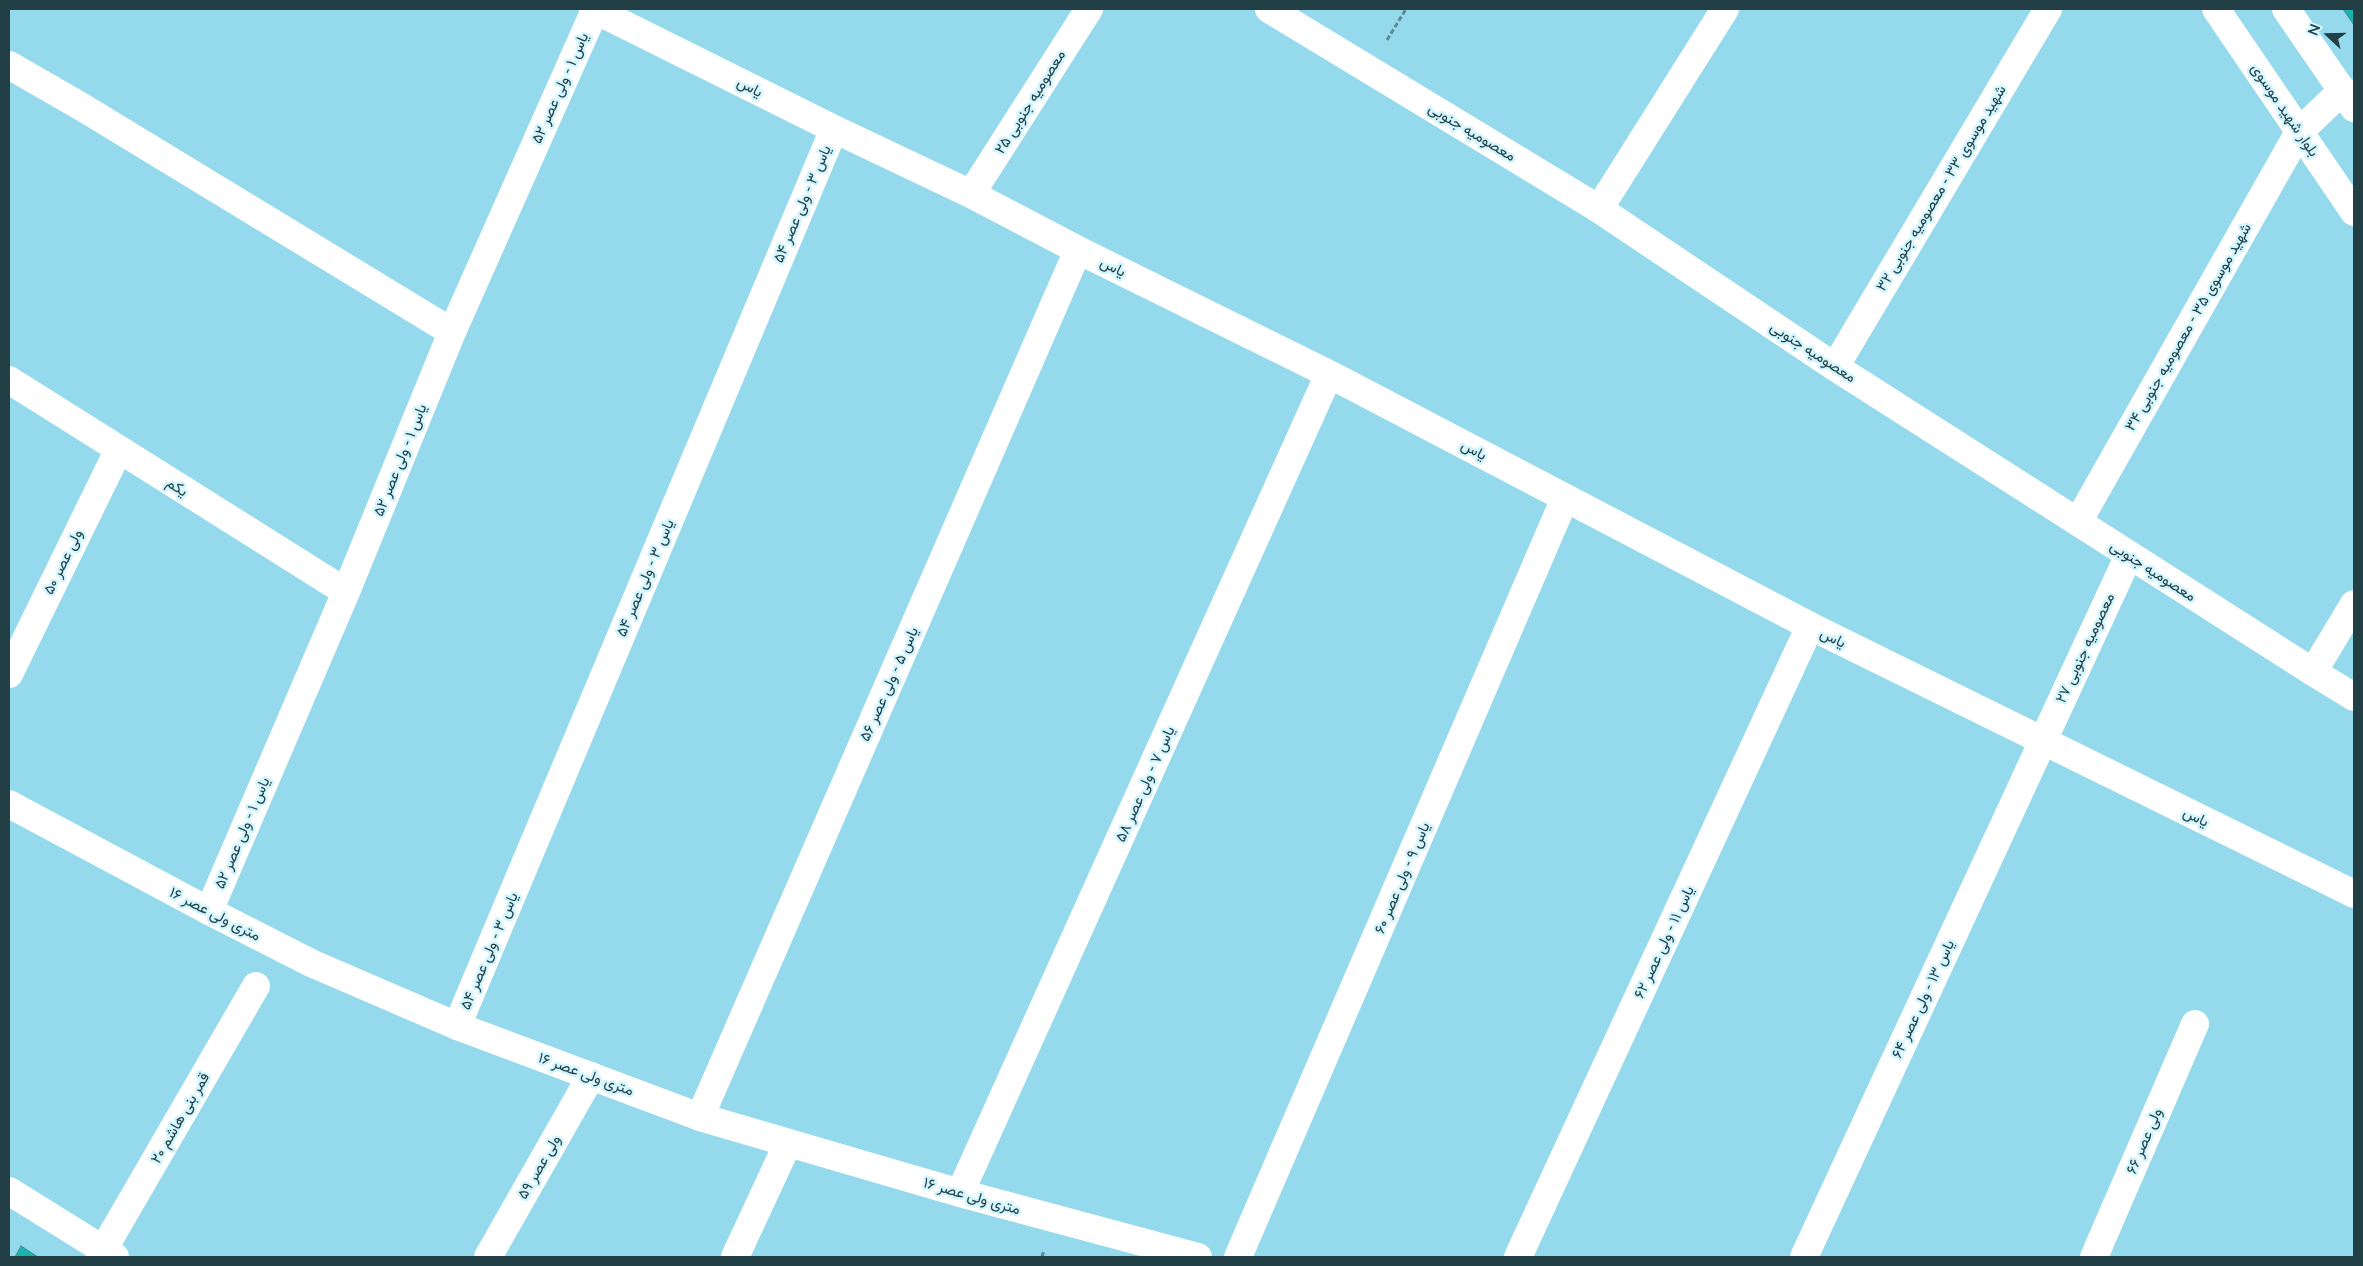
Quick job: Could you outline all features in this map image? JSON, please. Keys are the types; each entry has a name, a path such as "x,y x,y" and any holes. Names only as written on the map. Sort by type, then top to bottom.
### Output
{"street":[{"name":"یاس","path":"594,9 834,129 971,194 1078,250 1329,374 1810,626 2042,742 2354,894"},
{"name":"یاس ۱ - ولی عصر ۵۲","path":"209,911 346,592 452,332 594,9"},
{"name":"معصومیه جنوبی ۲۵","path":"971,194 1089,9"},
{"name":"معصومیه جنوبی","path":"1269,9 1599,209 1834,367 2354,697"},
{"path":"1599,209 1724,9"},
{"name":"شهید موسوی ۳۳ - معصومیه جنوبی ۳۲","path":"1834,367 2048,9"},
{"name":"بلوار شهید موسوی","path":"2216,9 2354,212"},
{"path":"2286,9 2348,99"},
{"path":"9,65 90,112 452,332"},
{"name":"شهید موسوی ۳۵ - معصومیه جنوبی ۳۴","path":"2078,522 2299,132 2348,99"},
{"name":"یاس ۳ - ولی عصر ۵۴","path":"457,1026 834,129"},
{"name":"یاس ۵ - ولی عصر ۵۶","path":"700,1117 1078,250"},
{"name":"یاس ۷ - ولی عصر ۵۸","path":"960,1193 1329,374"},
{"name":"یکم","path":"9,380 118,451 346,592"},
{"name":"ولی عصر ۵۰","path":"9,674 118,451"},
{"name":"یاس ۹ - ولی عصر ۶۰","path":"1238,1257 1565,498"},
{"name":"معصومیه جنوبی ۲۷","path":"2042,742 2129,555"},
{"path":"2312,672 2354,604"},
{"name":"یاس ۱۱ - ولی عصر ۶۲","path":"1518,1257 1810,626"},
{"name":"یاس ۱۳ - ولی عصر ۶۴","path":"1804,1257 2042,742"},
{"name":"۱۶ متری ولی عصر","path":"9,804 209,911 312,963 457,1026 700,1117 960,1193 1198,1257"},
{"name":"قمر بنی هاشم ۲۰","path":"106,1255 256,986"},
{"name":"ولی عصر ۶۶","path":"2094,1257 2195,1024"},
{"name":"ولی عصر ۵۹","path":"488,1257 591,1076"},
{"path":"735,1257 788,1143"},
{"path":"9,1191 106,1255"}],"building":[{"path":"2343,9 2354,9 2354,25"},
{"path":"21,1246 38,1257 15,1257"}]}
